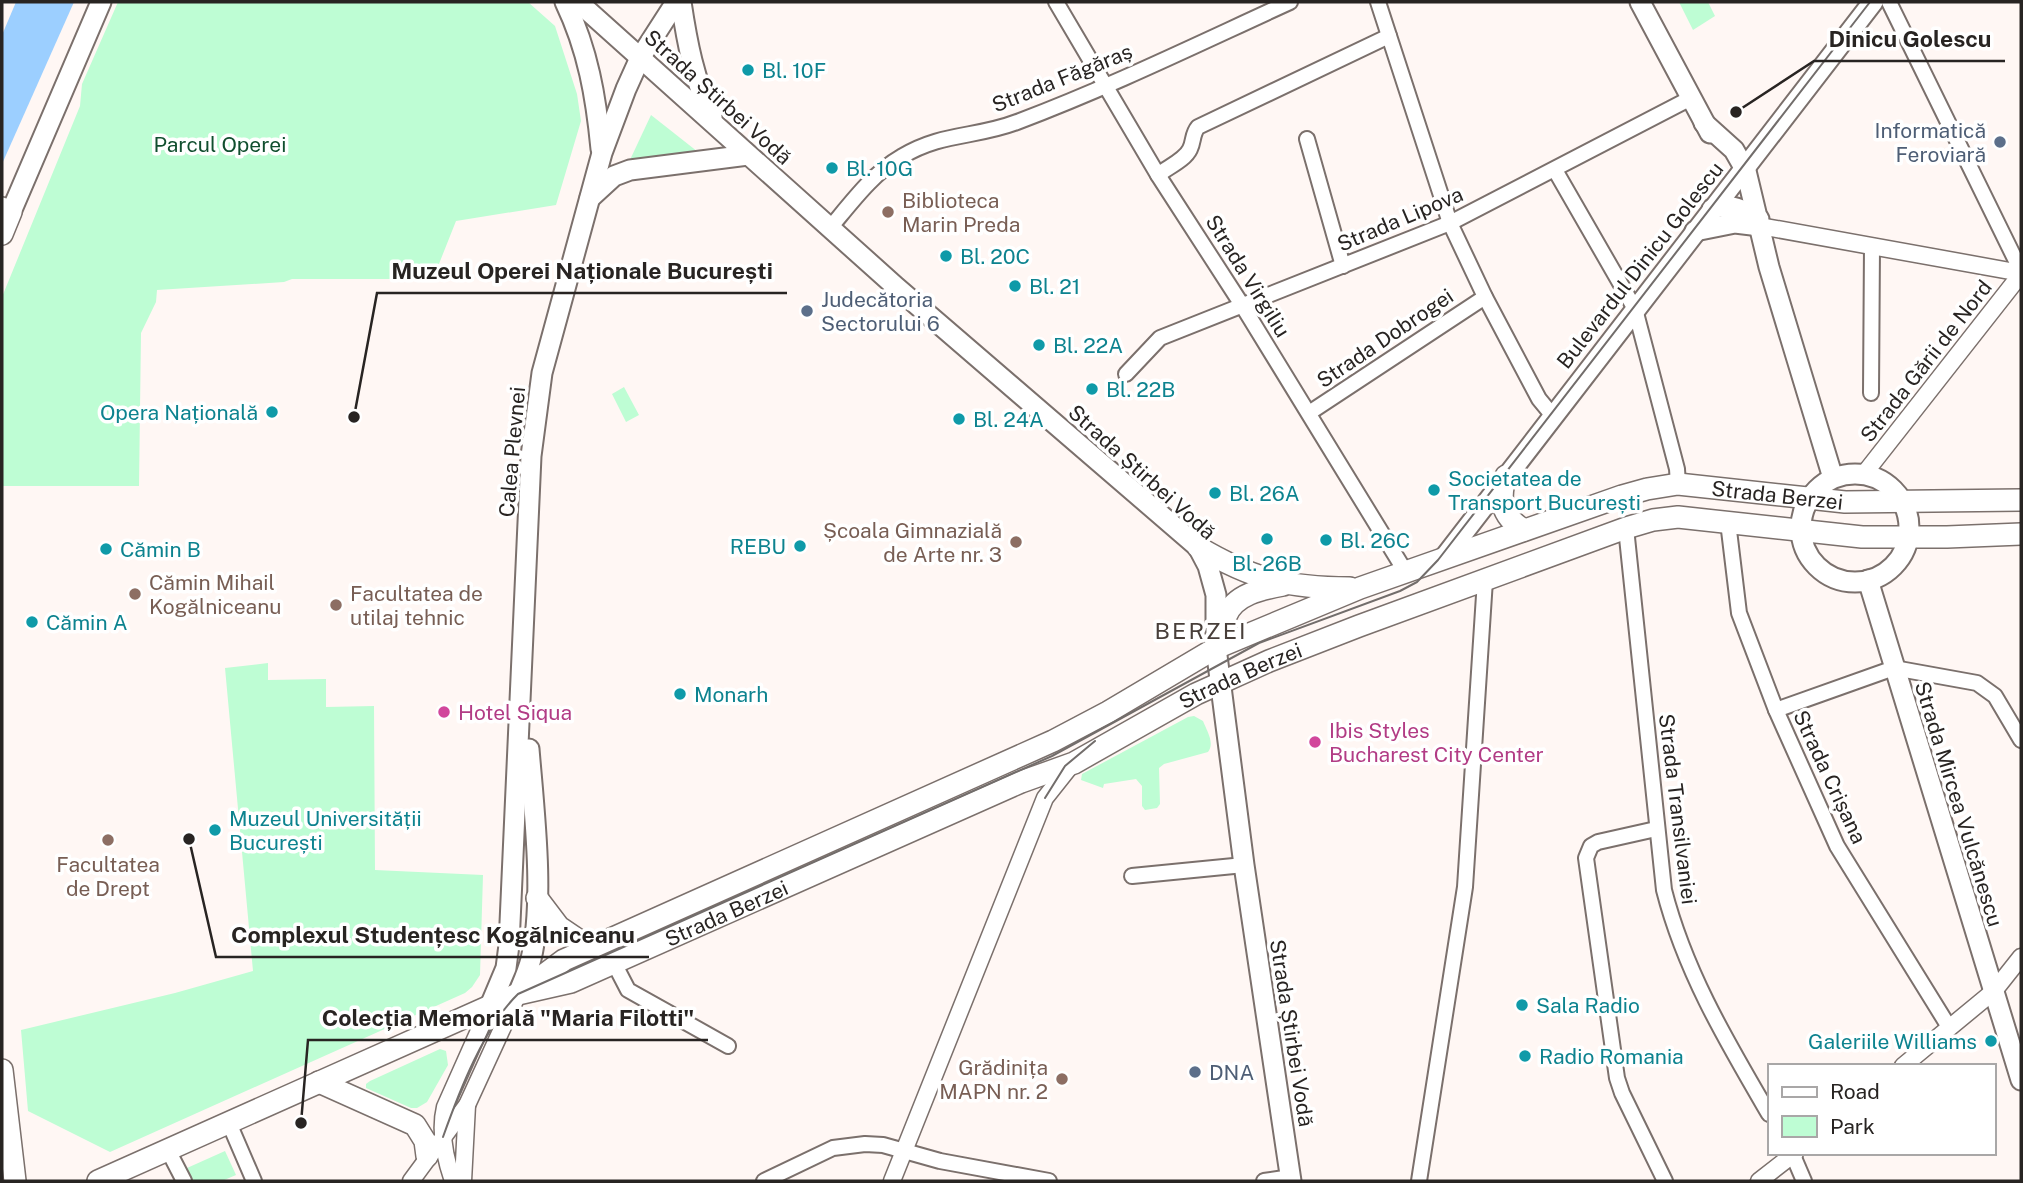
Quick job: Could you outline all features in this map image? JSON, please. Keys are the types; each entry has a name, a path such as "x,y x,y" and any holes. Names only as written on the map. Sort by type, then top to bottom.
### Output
{"main road":[{"path":"2,234 6,210 101,2"},
{"path":"565,2 590,67 601,153"},
{"name":"Strada Știrbei Vodă","path":"578,2 830,228 1114,477 1198,547 1208,566 1214,587 1217,611 1216,648 1244,866 1291,1179"},
{"path":"678,2 695,74 717,128"},
{"name":"Calea Plevnei","path":"490,1006 508,957 523,679 531,456 538,394 601,153 640,58 678,2"},
{"path":"1640,2 1704,123 1734,150 1759,223 1769,267 1833,478"},
{"name":"Bulevardul Dinicu Golescu","path":"1444,558 1873,2"},
{"path":"589,198 614,176 630,170 748,155"},
{"path":"1712,209 1726,206 1744,210 1759,223"},
{"path":"1695,231 1735,223 1759,223"},
{"path":"1848,474 1864,474 1880,479 1893,489 1908,518 1908,537 1896,563 1883,574 1852,582 1836,579 1822,571 1811,560 1803,545 1800,531 1802,513 1808,499 1819,486 1848,474"},
{"path":"1506,476 1502,505 1507,516 1524,530"},
{"name":"Strada Berzei","path":"519,994 564,960 1074,731 1216,648 1405,571 1647,489 1678,484 1859,502 2021,500"},
{"name":"Strada Berzei","path":"519,994 571,982 1040,775 1074,763 1221,682 1359,626 1626,528 1653,520 1678,517 1862,537 2021,534"},
{"path":"1198,547 1239,570 1285,584 1360,588"},
{"name":"Strada Mircea Vulcănescu","path":"1868,580 2021,1080"},
{"path":"1216,648 1233,604 1257,591 1285,584"},
{"name":"Calea Plevnei","path":"519,994 531,957 537,898 535,827 523,679"},
{"path":"537,898 559,927 590,948"},
{"path":"98,1181 519,994"},
{"path":"2,1070 15,1181"},
{"path":"319,1082 415,1125 425,1141 427,1156"}],"street":[{"name":"Strada Virgiliu","path":"1056,2 1158,174 1405,571"},
{"name":"Strada Făgăraș","path":"830,228 881,171 912,150 950,136 1006,127 1290,2"},
{"path":"1378,2 1450,223 1539,400 1553,416"},
{"path":"1889,2 2021,273"},
{"path":"1158,174 1186,155 1198,127 1389,36"},
{"name":"Strada Lipova","path":"1126,374 1160,338 1450,223 1690,98"},
{"path":"1307,139 1343,265"},
{"path":"1555,170 1635,309 1677,469 1678,484"},
{"path":"1759,223 2021,273"},
{"path":"1871,393 1872,246"},
{"name":"Strada Gării de Nord","path":"1864,474 2021,273"},
{"name":"Strada Dobrogei","path":"1309,414 1485,297"},
{"name":"Strada Crișana","path":"1728,522 1739,613 1776,710 1837,846 1949,1027"},
{"name":"Strada Transilvaniei","path":"1626,528 1656,830 1664,890 1672,924 1716,1023 1768,1112"},
{"path":"1419,1181 1465,887 1485,580"},
{"path":"1776,710 1894,668 1977,682 1995,696 2021,740"},
{"path":"1023,754 1034,763 1040,775 1045,798"},
{"path":"892,1181 1045,798 1074,763"},
{"path":"1656,830 1598,842 1591,846 1586,858 1617,1078 1665,1181"},
{"path":"1132,876 1244,866"},
{"path":"1905,1064 1993,991 2021,957"},
{"path":"614,963 628,990 729,1045"},
{"name":"Calea Plevnei","path":"411,1181 467,1105 519,994"},
{"name":"Calea Plevnei","path":"443,1137 445,1108 490,1006"},
{"name":"Calea Plevnei","path":"463,1181 467,1105"},
{"path":"229,1123 254,1181"},
{"path":"443,1137 453,1181"},
{"path":"764,1181 832,1149 849,1144 874,1144 940,1161 1049,1181"},
{"path":"169,1150 184,1181"},
{"path":"1759,1181 1792,1155"},
{"path":"1793,1155 1804,1181"},
{"path":"1264,1181 1291,1179"}],"green space":[{"name":"Parcul Operei","path":"118,2 528,2 555,26 577,94 581,121 556,205 456,221 433,279 292,279 284,282 157,290 156,302 141,333 139,486 2,486 2,297 80,106 82,84"},
{"path":"1679,2 1708,2 1715,16 1693,30"},
{"path":"651,115 698,152 629,162"},
{"path":"624,387 639,415 626,422 612,394"},
{"path":"268,663 268,680 326,679 326,707 374,706 375,870 483,875 480,975 465,993 110,1152 28,1111 21,1030 253,971 225,668"},
{"path":"1194,716 1203,721 1210,737 1210,748 1208,752 1164,764 1159,768 1160,804 1157,808 1145,810 1142,806 1142,786 1136,779 1104,784 1103,788 1081,780 1082,774"},
{"path":"440,1049 446,1051 448,1065 427,1102 417,1108 411,1108 366,1088 370,1081"},
{"path":"225,1151 236,1175 222,1181 193,1181 187,1168"}],"water":[{"path":"16,2 74,2 2,164 2,35"}],"tram line":[{"path":"443,1137 484,1042 494,1024 518,994 1052,756 1259,643 1400,591 1417,582 1438,560 1870,2"},
{"path":"1045,798 1065,766 1095,741"}],"place":[{"name":"Bl. 10F","path":"748,70"},
{"name":"Dinicu Golescu","path":"1736,112"},
{"name":"Informatică Feroviară","path":"2000,142"},
{"name":"Bl. 10G","path":"832,168"},
{"name":"Biblioteca Marin Preda","path":"888,212"},
{"name":"Bl. 20C","path":"946,256"},
{"name":"Bl. 21","path":"1015,286"},
{"name":"Judecătoria Sectorului 6","path":"807,311"},
{"name":"Bl. 22A","path":"1039,345"},
{"name":"Bl. 22B","path":"1092,389"},
{"name":"Opera Națională","path":"272,412"},
{"name":"Muzeul Operei Naționale București","path":"354,417"},
{"name":"Bl. 24A","path":"959,419"},
{"name":"Societatea de Transport București","path":"1434,490"},
{"name":"Bl. 26A","path":"1215,493"},
{"name":"Bl. 26B","path":"1267,539"},
{"name":"Bl. 26C","path":"1326,540"},
{"name":"Școala Gimnazială de Arte nr. 3","path":"1016,542"},
{"name":"REBU","path":"800,546"},
{"name":"Cămin B","path":"106,549"},
{"name":"Cămin Mihail Kogălniceanu","path":"135,594"},
{"name":"Facultatea de utilaj tehnic","path":"336,605"},
{"name":"Cămin A","path":"32,622"},
{"name":"Monarh","path":"680,694"},
{"name":"Hotel Siqua","path":"444,712"},
{"name":"Ibis Styles Bucharest City Center","path":"1315,742"},
{"name":"Muzeul Universității București","path":"215,830"},
{"name":"Complexul Studențesc Kogălniceanu","path":"189,839"},
{"name":"Facultatea de Drept","path":"108,840"},
{"name":"Sala Radio","path":"1522,1005"},
{"name":"Galeriile Williams","path":"1991,1041"},
{"name":"Radio Romania","path":"1525,1056"},
{"name":"DNA","path":"1195,1072"},
{"name":"Grădinița MAPN nr. 2","path":"1062,1079"},
{"name":"Colecția Memorială \"Maria Filotti\"","path":"301,1123"}],"district":[{"name":"BERZEI","path":"1201,630"}]}
